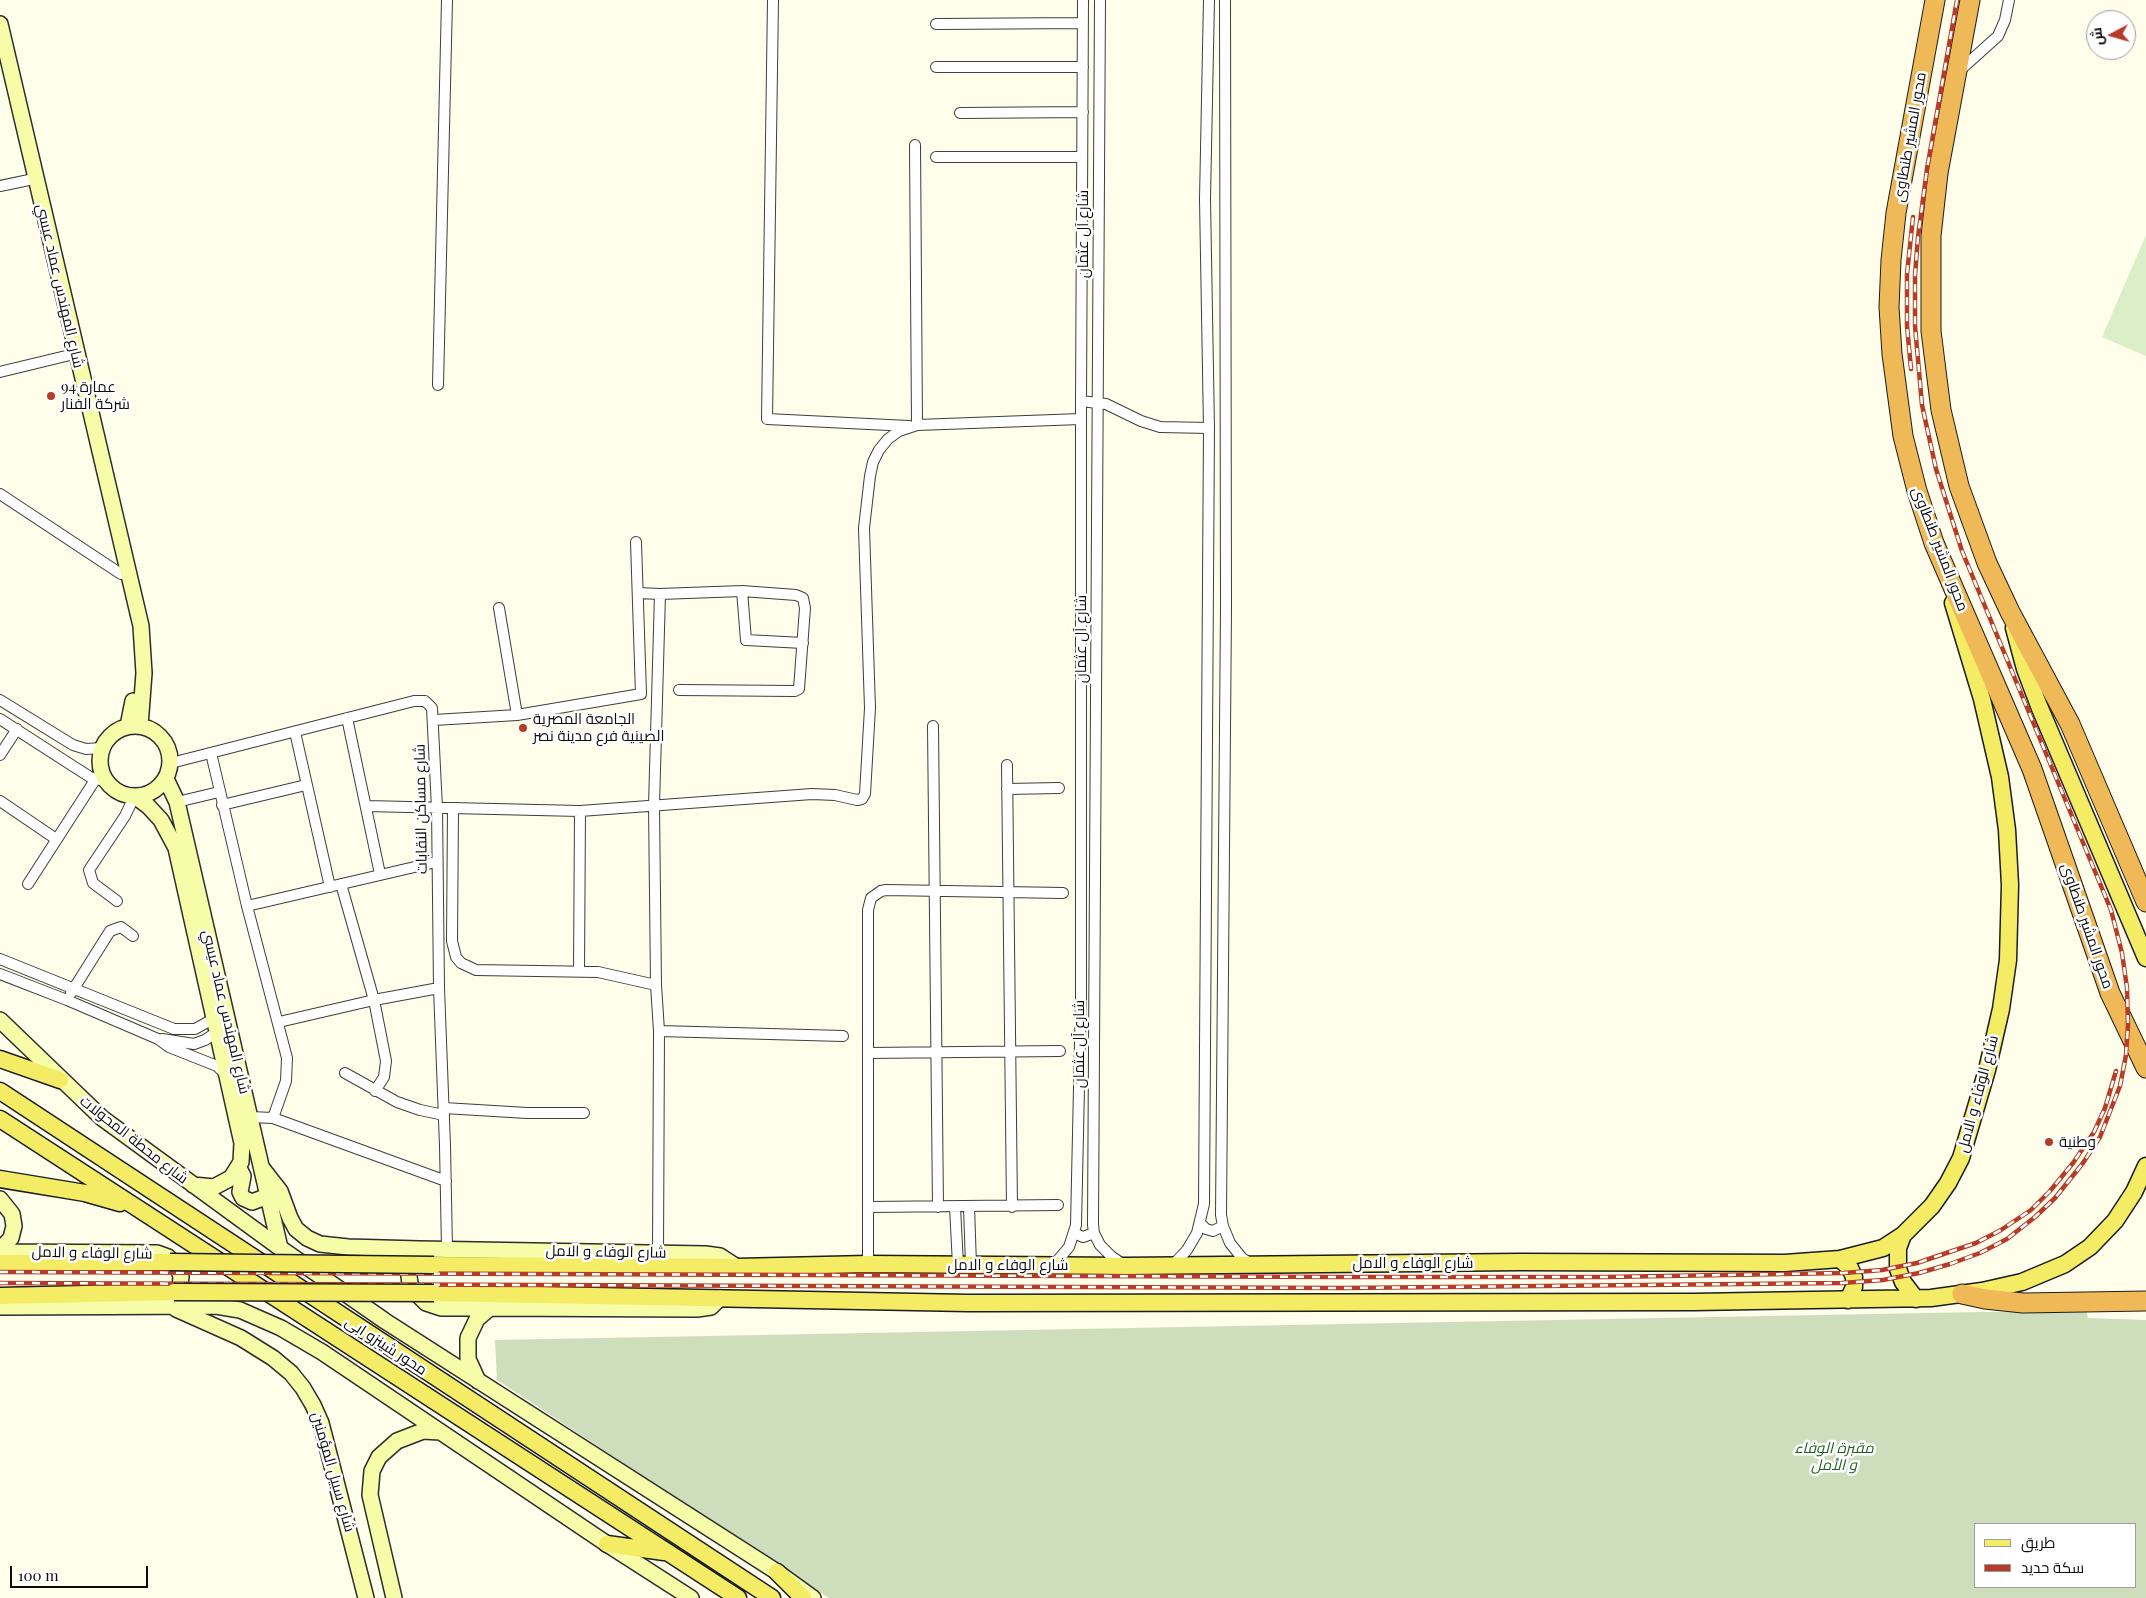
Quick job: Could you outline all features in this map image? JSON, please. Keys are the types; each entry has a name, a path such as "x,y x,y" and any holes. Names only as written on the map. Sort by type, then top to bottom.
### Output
{"highway":[{"name":"محور المشير طنطاوى","path":"1935,0 1896,213 1891,260 1890,314 1894,382 1903,436 1925,517 1945,569 2032,769 2110,993 2146,1068"},
{"path":"1970,0 1938,173 1931,236 1930,299 1934,362 1946,434 1959,486 1987,563 2010,612 2070,724 2146,902"},
{"path":"1962,1294 1985,1299 2023,1302 2146,1301"}],"main road":[{"name":"شارع الوفاء و الامل","path":"737,1267 868,1264 1124,1266 1785,1263 1840,1259 1884,1248 1903,1235 1941,1195 1955,1170 1966,1144 1987,1070 2000,1009 2010,935 2010,876 2000,777 1982,699 1945,569"},
{"path":"2010,612 2019,650 2032,688 2146,958"},
{"path":"0,1058 60,1080"},
{"name":"محور شينزو ابى","path":"0,1091 772,1598"},
{"name":"محور شينزو ابى","path":"0,1119 738,1598"},
{"path":"0,1296 171,1299 434,1293 968,1303 1916,1299 2002,1287 2037,1277 2078,1256 2115,1222 2134,1192 2146,1166"},
{"path":"0,1179 85,1193 140,1209"},
{"path":"1903,1235 1898,1248 1898,1269 1906,1288 1916,1299"},
{"path":"1840,1259 1850,1268 1854,1277 1854,1287 1848,1300"},
{"path":"0,1263 170,1262 737,1267"},
{"path":"607,1544 671,1554"},
{"path":"777,1572 803,1598"}],"street":[{"path":"438,385 447,0"},
{"path":"773,0 767,418 915,425 1081,419"},
{"name":"شارع آل عثمان","path":"1053,1266 1065,1253 1074,1233 1081,997 1083,0"},
{"name":"شارع آل عثمان","path":"1094,1232 1100,0"},
{"path":"1173,1265 1188,1250 1201,1224 1204,1184 1209,428 1206,199 1209,0"},
{"path":"1225,0 1226,607 1221,1194 1223,1226 1226,1235 1236,1251 1252,1264"},
{"path":"1957,73 1998,36 2005,20 2009,0"},
{"name":"شارع المهندس عماد عيسي","path":"0,24 141,626 144,673 134,726"},
{"path":"936,24 1083,24"},
{"name":"شارع المهندس عماد عيسي","path":"0,51 121,574 135,626 137,657 134,726"},
{"path":"936,67 1083,67"},
{"path":"960,113 1083,112"},
{"path":"915,145 915,425"},
{"path":"936,157 1082,157"},
{"path":"0,186 29,180"},
{"path":"0,372 70,355"},
{"path":"1081,401 1097,402 1115,407 1155,426 1209,428"},
{"path":"366,806 580,811 812,794 835,795 857,800 864,797 869,738 870,683 864,528 870,476 873,462 879,450 888,439 899,431 915,425"},
{"path":"0,494 121,574"},
{"path":"434,720 517,715 641,694 636,542"},
{"path":"638,593 742,591 796,594 803,598 805,608 801,684 799,689 795,691 679,690"},
{"path":"742,591 746,640 803,643"},
{"path":"658,1252 659,1031 656,985 654,805 660,594"},
{"path":"1208,607 1226,607"},
{"path":"499,608 517,715"},
{"path":"0,700 73,746 86,749 102,748"},
{"name":"شارع مساكن النقابات","path":"170,763 420,700 432,708 437,808 438,988 444,1112 447,1249"},
{"path":"0,718 101,781 116,791 134,797 150,794 166,779 170,763 169,750 156,732 134,726 110,736 102,748 101,781 56,839 28,884"},
{"path":"347,718 380,874"},
{"path":"933,726 938,1207"},
{"path":"0,755 17,729"},
{"path":"295,732 330,887"},
{"path":"211,753 246,906 279,1022 287,1058 288,1071 284,1091 273,1118"},
{"path":"1007,765 1010,893 1012,1206"},
{"name":"شارع المهندس عماد عيسي","path":"166,779 177,802 280,1248"},
{"path":"222,805 306,785"},
{"path":"1007,788 1059,788"},
{"path":"177,802 219,792"},
{"path":"117,901 93,883 89,870 125,816 134,797"},
{"name":"شارع المهندس عماد عيسي","path":"134,797 154,812 172,838 242,1143 242,1156 239,1168 243,1176 240,1192 243,1198 252,1202 268,1196"},
{"path":"0,801 56,839"},
{"path":"453,808 452,942 456,957 468,968 476,970 579,971 616,975 656,985"},
{"path":"579,971 580,811"},
{"path":"246,906 436,862"},
{"path":"341,884 374,1000 386,1069 384,1077 375,1091"},
{"path":"868,1264 869,904 875,894 886,890 1063,893"},
{"path":"67,1000 112,929 121,927 134,936"},
{"path":"0,960 174,1029 195,1029 215,1025"},
{"path":"0,974 158,1039 169,1047 217,1066 227,1077"},
{"path":"279,1022 374,1000 438,988"},
{"name":"شارع محطة المحولات","path":"0,1020 60,1080 102,1118 280,1248 479,1383 777,1572 813,1598"},
{"path":"158,1039 194,1044 205,1040 215,1025"},
{"path":"659,1031 843,1036"},
{"path":"868,1053 1060,1051"},
{"path":"345,1073 375,1091 408,1106 444,1112 584,1112"},
{"path":"250,1117 273,1118 446,1182"},
{"path":"192,1185 208,1188 220,1185 231,1178 239,1168"},
{"name":"شارع الوفاء و الامل","path":"262,1168 280,1191 296,1230 320,1244 419,1249 658,1252 720,1256 737,1267"},
{"path":"0,1199 12,1214 14,1226 11,1238 0,1251"},
{"path":"869,1208 1058,1205"},
{"path":"955,1207 956,1232 965,1265"},
{"path":"965,1265 970,1231 968,1207"},
{"path":"1201,1224 1206,1229 1213,1231 1223,1226"},
{"path":"956,1232 970,1231"},
{"path":"1074,1233 1086,1237 1094,1232 1105,1251 1124,1266"},
{"path":"419,1249 410,1260 408,1276 414,1291 420,1298 426,1303 441,1308 697,1309 711,1307 720,1298"},
{"name":"شارع الوفاء و الامل","path":"0,1251 157,1253 168,1257 177,1266 181,1276 180,1288 175,1298 171,1299"},
{"path":"0,1307 171,1299 240,1310 281,1328 691,1598"},
{"name":"شارع سبيل المؤمنين","path":"171,1299 273,1358 291,1373 303,1388 321,1423 366,1598"},
{"path":"479,1383 468,1359 468,1338 477,1319 490,1308"},
{"name":"شارع سبيل المؤمنين","path":"394,1598 370,1495 370,1479 375,1464 389,1446 405,1436 423,1431 440,1432"},
{"path":"357,1560 384,1554"}],"green space":[{"path":"2146,235 2146,356 2102,337"},
{"name":"مقبرة الوفاء و الأمل","path":"2086,1310 2088,1318 2146,1320 2146,1598 829,1598 497,1380 495,1340"}],"railway":[{"path":"0,1283 1344,1288 1842,1283 1883,1280 1919,1273 1980,1253 2007,1239 2055,1198 2083,1163 2100,1137 2120,1086 2126,1055 2128,1025 2127,988 2122,953 2111,910 1962,551 1936,469 1922,405 1915,326 1915,275 1918,237 1927,169 1957,0"},
{"path":"1911,369 1907,326 1907,274 1913,217"},
{"path":"0,1272 1605,1277 1844,1273 1882,1270 1917,1263 1976,1243 2001,1230 2031,1210 2050,1191 2073,1163 2094,1132 2105,1108 2116,1071"}],"place":[{"name":"عمارة 94 شركة الفنار","path":"51,396"},
{"name":"الجامعة المصرية الصينية فرع مدينة نصر","path":"523,728"},
{"name":"وطنية","path":"2049,1142"}]}
